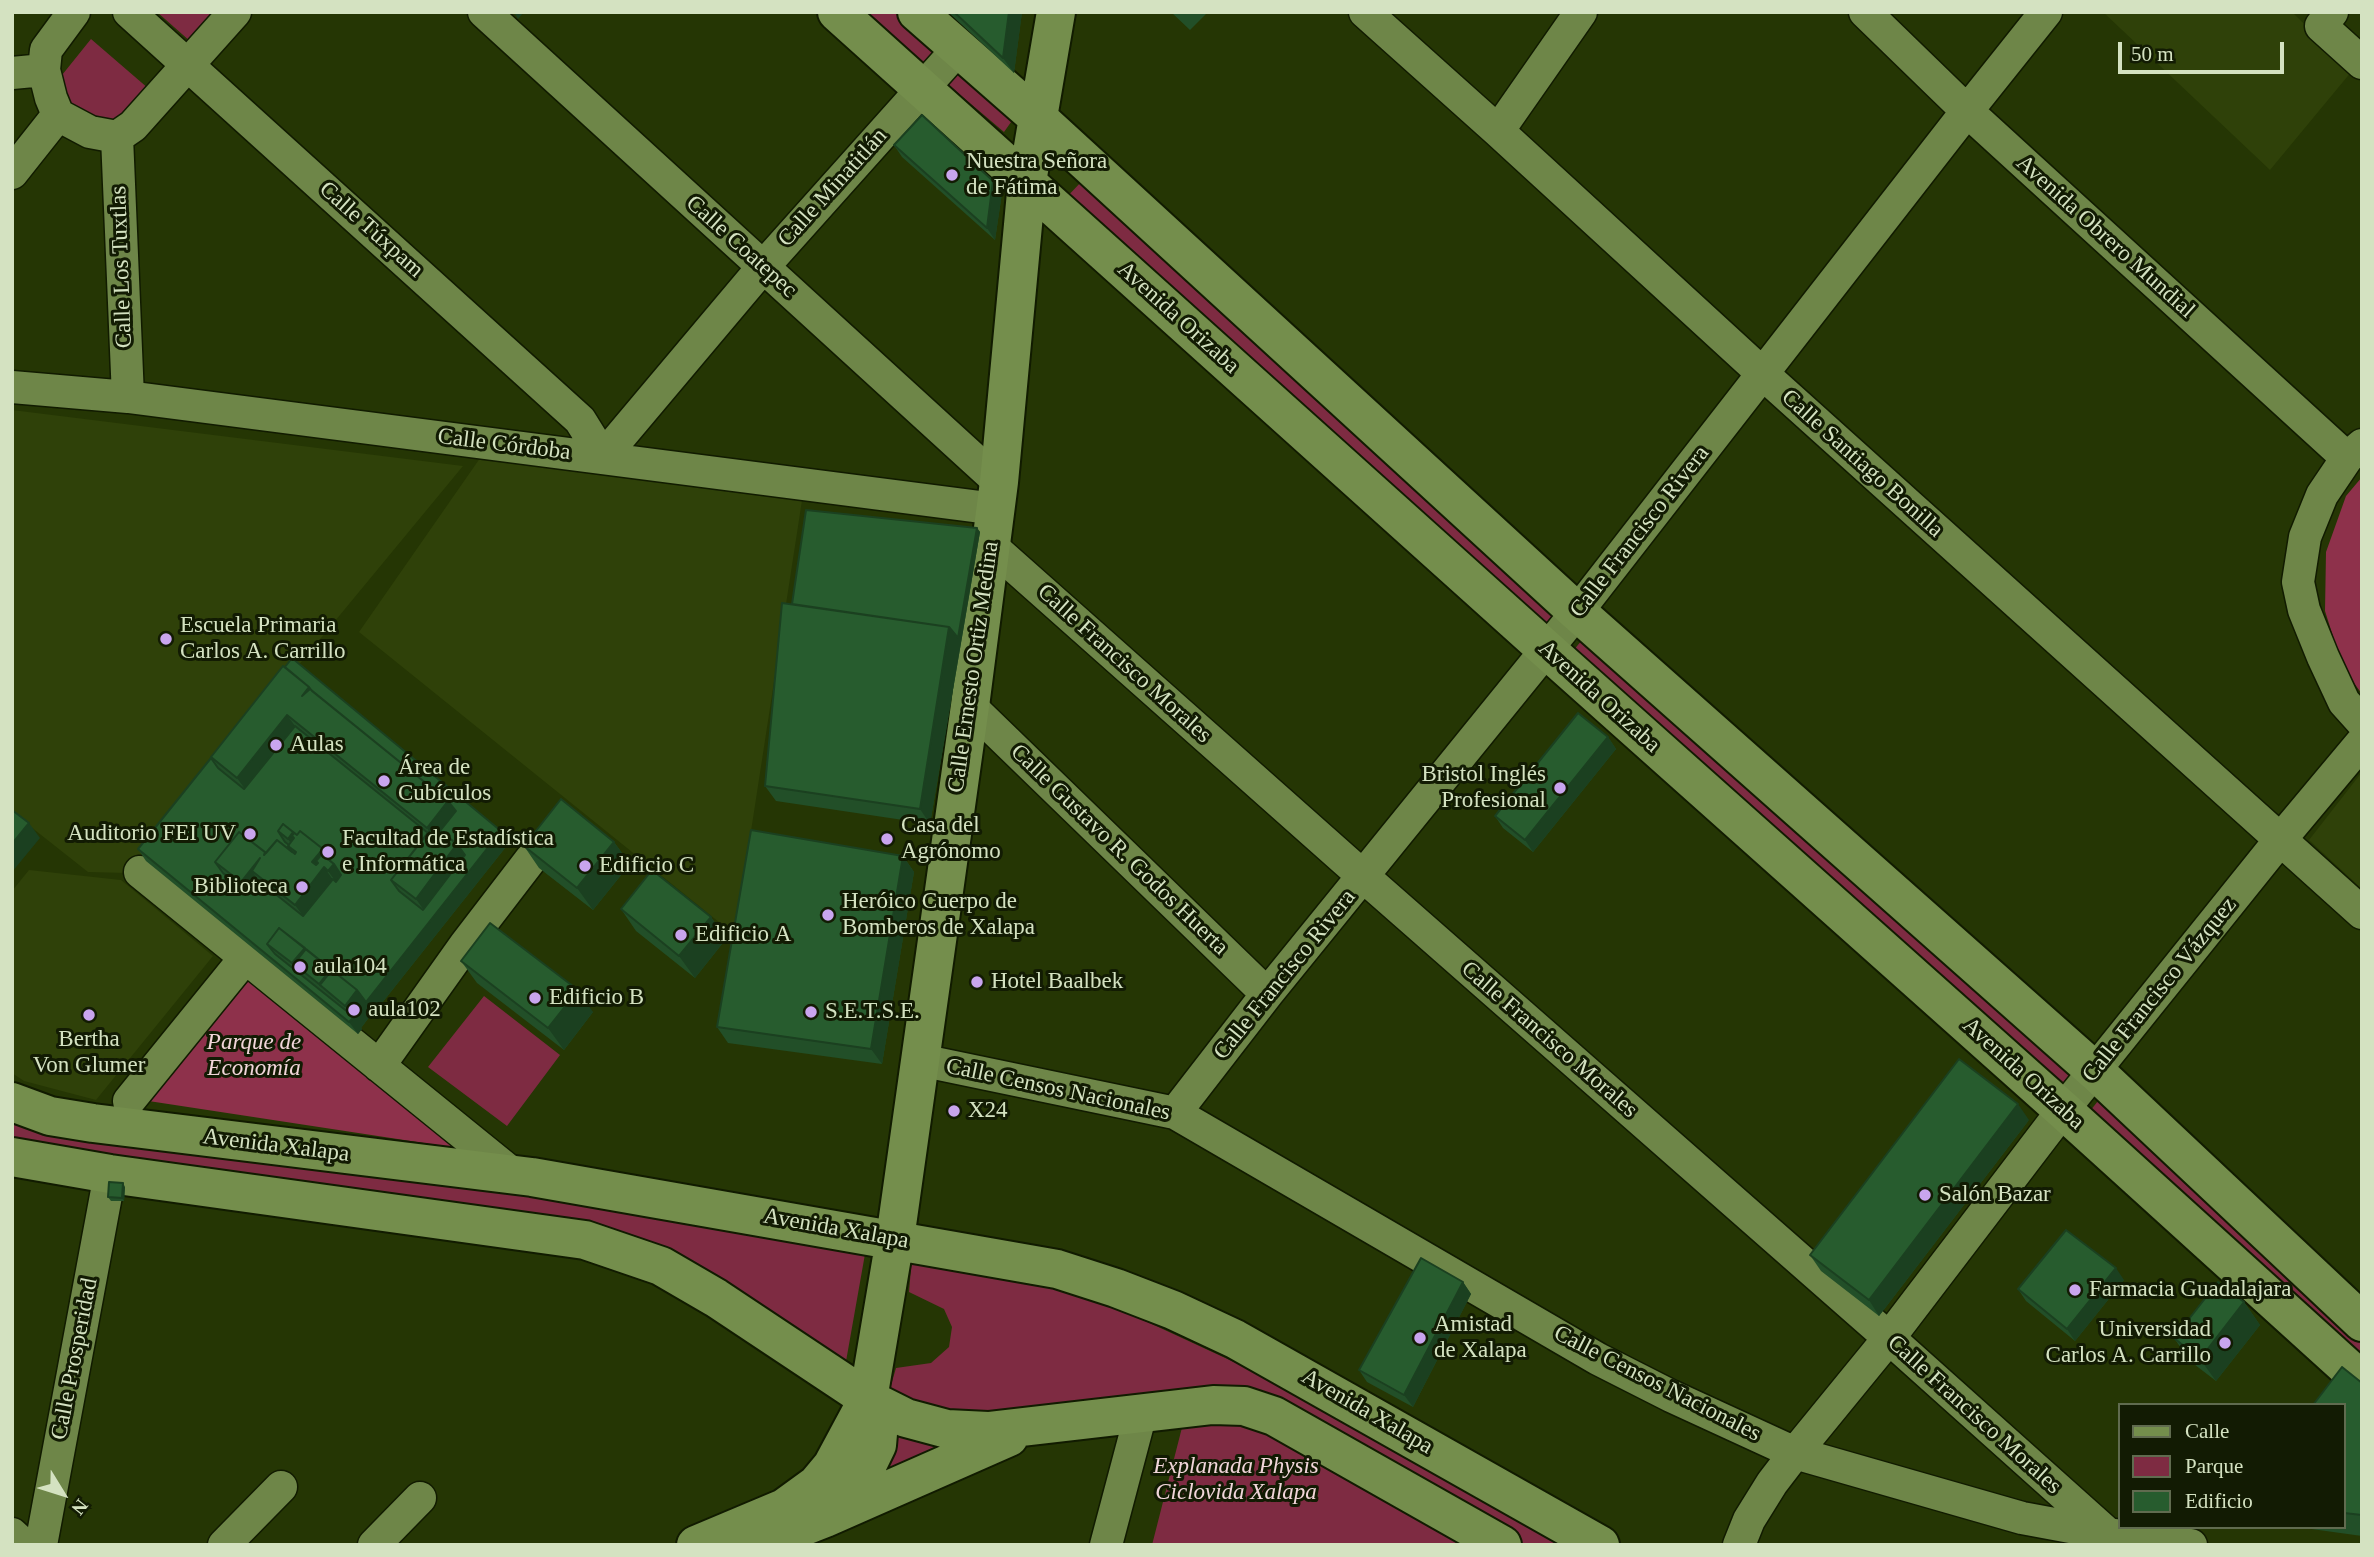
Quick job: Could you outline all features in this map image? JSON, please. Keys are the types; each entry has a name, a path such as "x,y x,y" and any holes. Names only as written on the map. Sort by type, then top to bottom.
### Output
{"main road":[{"name":"Avenida Orizaba","path":"837,12 2362,1381"},
{"path":"917,12 1038,118 1577,612 2096,1072 2362,1321"},
{"name":"Calle Ernesto Ortiz Medina","path":"868,1399 895,1240 970,706 998,495 1027,182 1056,12"},
{"name":"Avenida Xalapa","path":"12,1102 50,1116 93,1123 514,1175 1057,1269 1174,1310 1236,1339 1600,1545"},
{"path":"12,1157 110,1174 585,1240 661,1266 716,1298 868,1399 906,1418 947,1429 988,1431 1213,1405 1244,1406 1274,1416 1502,1545"},
{"path":"825,1518 844,1500 862,1476 877,1444 879,1422 868,1399"},
{"path":"696,1545 785,1508 817,1485 832,1465 868,1399"},
{"path":"769,1542 1036,1425"}],"street":[{"path":"74,12 46,50 44,71 58,116 90,132 117,137 133,126 235,12"},
{"name":"Calle Túxpam","path":"129,12 580,420 603,457"},
{"name":"Calle Coatepec","path":"484,12 763,267 998,495"},
{"name":"Calle Santiago Bonilla","path":"1365,12 2362,913"},
{"path":"1498,131 1581,12"},
{"name":"Avenida Obrero Mundial","path":"1865,12 1967,111 2354,452"},
{"name":"Calle Francisco Rivera","path":"1175,1113 1267,994 1547,650 2046,12"},
{"path":"2327,19 2362,63"},
{"name":"Calle Minatitlán","path":"603,457 763,267 958,49"},
{"path":"12,74 44,71"},
{"path":"12,173 58,116"},
{"name":"Calle Los Tuxtlas","path":"117,137 128,397"},
{"name":"Calle Córdoba","path":"12,387 128,397 603,457 998,495"},
{"path":"2354,452 2317,506 2305,537 2298,582 2304,610 2323,657 2344,702 2362,722"},
{"name":"Calle Francisco Morales","path":"990,545 2108,1534"},
{"name":"Calle Gustavo R. Godos Huerta","path":"970,706 1267,994"},
{"name":"Calle Francisco Vázquez","path":"1739,1545 1749,1520 1766,1492 1795,1453 1889,1338 2063,1110 2362,742"},
{"path":"379,1066 465,945 531,859"},
{"path":"140,872 514,1175"},
{"path":"129,1101 245,958"},
{"name":"Calle Censos Nacionales","path":"920,1060 1175,1113 1598,1359 1795,1453 2022,1518 2108,1534 2191,1545"},
{"name":"Calle Prosperidad","path":"41,1545 110,1174"},
{"path":"1106,1545 1141,1413"},
{"path":"224,1545 281,1487"},
{"path":"374,1545 420,1498"},
{"path":"12,1534 24,1545"}],"shaded area":[{"path":"2103,12 2292,12 2352,71 2270,170"},
{"name":"Escuela Primaria Carlos A. Carrillo","path":"12,410 463,466 127,873 88,872 12,812"},
{"path":"485,451 803,494 735,935 359,632"},
{"path":"2362,772 2362,889 2309,840"},
{"name":"Bertha Von Glumer","path":"29,870 121,880 213,956 96,1100 24,1081 12,1073 12,891"}],"green space":[{"path":"157,12 218,12 191,42"},
{"path":"862,12 901,12 945,53 926,72"},
{"path":"91,39 149,89 116,128 64,107 58,80"},
{"path":"965,59 1021,108 1004,132 945,82"},
{"path":"1083,180 1560,607 1543,628 1062,202"},
{"path":"2362,477 2362,694 2343,668 2325,611 2326,552 2346,496"},
{"path":"1587,634 2075,1072 2056,1096 1568,657"},
{"name":"Parque de Economía","path":"246,973 463,1149 142,1100"},
{"path":"484,996 560,1055 507,1126 428,1067"},
{"path":"2098,1101 2362,1336 2362,1372 2082,1121"},
{"path":"12,1107 527,1192 865,1254 845,1367 715,1274 623,1234 12,1150"},
{"path":"912,1257 1074,1288 1275,1381 1574,1545 1518,1545 1266,1403 973,1421 889,1392 896,1368 931,1363 949,1347 952,1327 944,1309 909,1292"},
{"name":"Explanada Physis Ciclovida Xalapa","path":"1188,1404 1235,1405 1484,1545 1152,1545"},
{"path":"888,1432 983,1448 873,1493"}],"building":[{"path":"954,12 1009,12 1003,58"},
{"name":"Nuestra Señora de Fátima","path":"922,115 993,181 987,228 894,145"},
{"path":"806,510 977,528 958,638 949,627 792,604"},
{"path":"782,603 949,627 920,809 765,786"},
{"name":"Facultad de Estadística e Informática","path":"292,658 501,831 366,1002 357,990 279,928 267,944 275,954 354,1017 349,1022 138,849 211,758 218,768 244,789 295,726 428,833 391,880 399,891 423,910 465,855 457,844 440,831 456,811 448,801 285,667","holes":["283,824 297,835 300,831 323,849 341,875 336,882 333,879 303,916 258,880 248,893 223,873 215,862 239,832 266,853 277,840 292,852 278,831"]},
{"path":"283,666 309,687 302,696 310,689 448,801 427,828 287,715 237,778 211,757"},
{"name":"Bristol Inglés Profesional","path":"1578,713 1608,737 1525,840 1495,816"},
{"path":"561,799 614,842 577,888 524,846"},
{"path":"12,810 29,823 12,844"},
{"path":"283,824 293,832 288,839 278,831"},
{"path":"433,826 457,844 416,899 391,880"},
{"path":"751,830 903,856 871,1049 717,1027"},
{"path":"300,831 323,849 312,862 316,865 322,854 334,864 328,871 324,867 295,905 252,871 260,858 241,882 215,862 239,832 265,852 264,855 277,840 295,854 288,846 294,833 297,835"},
{"path":"652,870 711,917 679,956 621,909"},
{"name":"Edificio B","path":"490,923 578,990 548,1028 461,961"},
{"path":"279,928 305,948 292,963 267,944"},
{"path":"306,949 331,969 319,984 294,964"},
{"path":"332,970 357,990 345,1006 320,985"},
{"name":"Salón Bazar","path":"1959,1059 2018,1104 1869,1300 1810,1255"},
{"path":"109,1182 123,1183 122,1198 108,1197"},
{"name":"Farmacia Guadalajara","path":"2066,1230 2116,1268 2067,1329 2018,1289"},
{"name":"Amistad de Xalapa","path":"1421,1258 1463,1282 1404,1395 1359,1370"},
{"path":"2218,1282 2244,1302 2200,1359 2174,1338"},
{"path":"2342,1367 2362,1383 2362,1515 2346,1513 2346,1403 2315,1403"}],"place":[{"name":"Nuestra Señora de Fátima","path":"952,175"},
{"name":"Escuela Primaria Carlos A. Carrillo","path":"166,639"},
{"name":"Aulas","path":"276,745"},
{"name":"Área de Cubículos","path":"384,781"},
{"name":"Bristol Inglés Profesional","path":"1560,788"},
{"name":"Auditorio FEI UV","path":"250,834"},
{"name":"Casa del Agrónomo","path":"887,839"},
{"name":"Facultad de Estadística e Informática","path":"328,852"},
{"name":"Edificio C","path":"585,866"},
{"name":"Biblioteca","path":"302,887"},
{"name":"Heróico Cuerpo de Bomberos de Xalapa","path":"828,915"},
{"name":"Edificio A","path":"681,935"},
{"name":"aula104","path":"300,967"},
{"name":"Hotel Baalbek","path":"977,982"},
{"name":"Edificio B","path":"535,998"},
{"name":"aula102","path":"354,1010"},
{"name":"S.E.T.S.E.","path":"811,1012"},
{"name":"Bertha Von Glumer","path":"89,1015"},
{"name":"X24","path":"954,1111"},
{"name":"Salón Bazar","path":"1925,1195"},
{"name":"Farmacia Guadalajara","path":"2075,1290"},
{"name":"Amistad de Xalapa","path":"1420,1338"},
{"name":"Universidad Carlos A. Carrillo","path":"2225,1343"}]}
